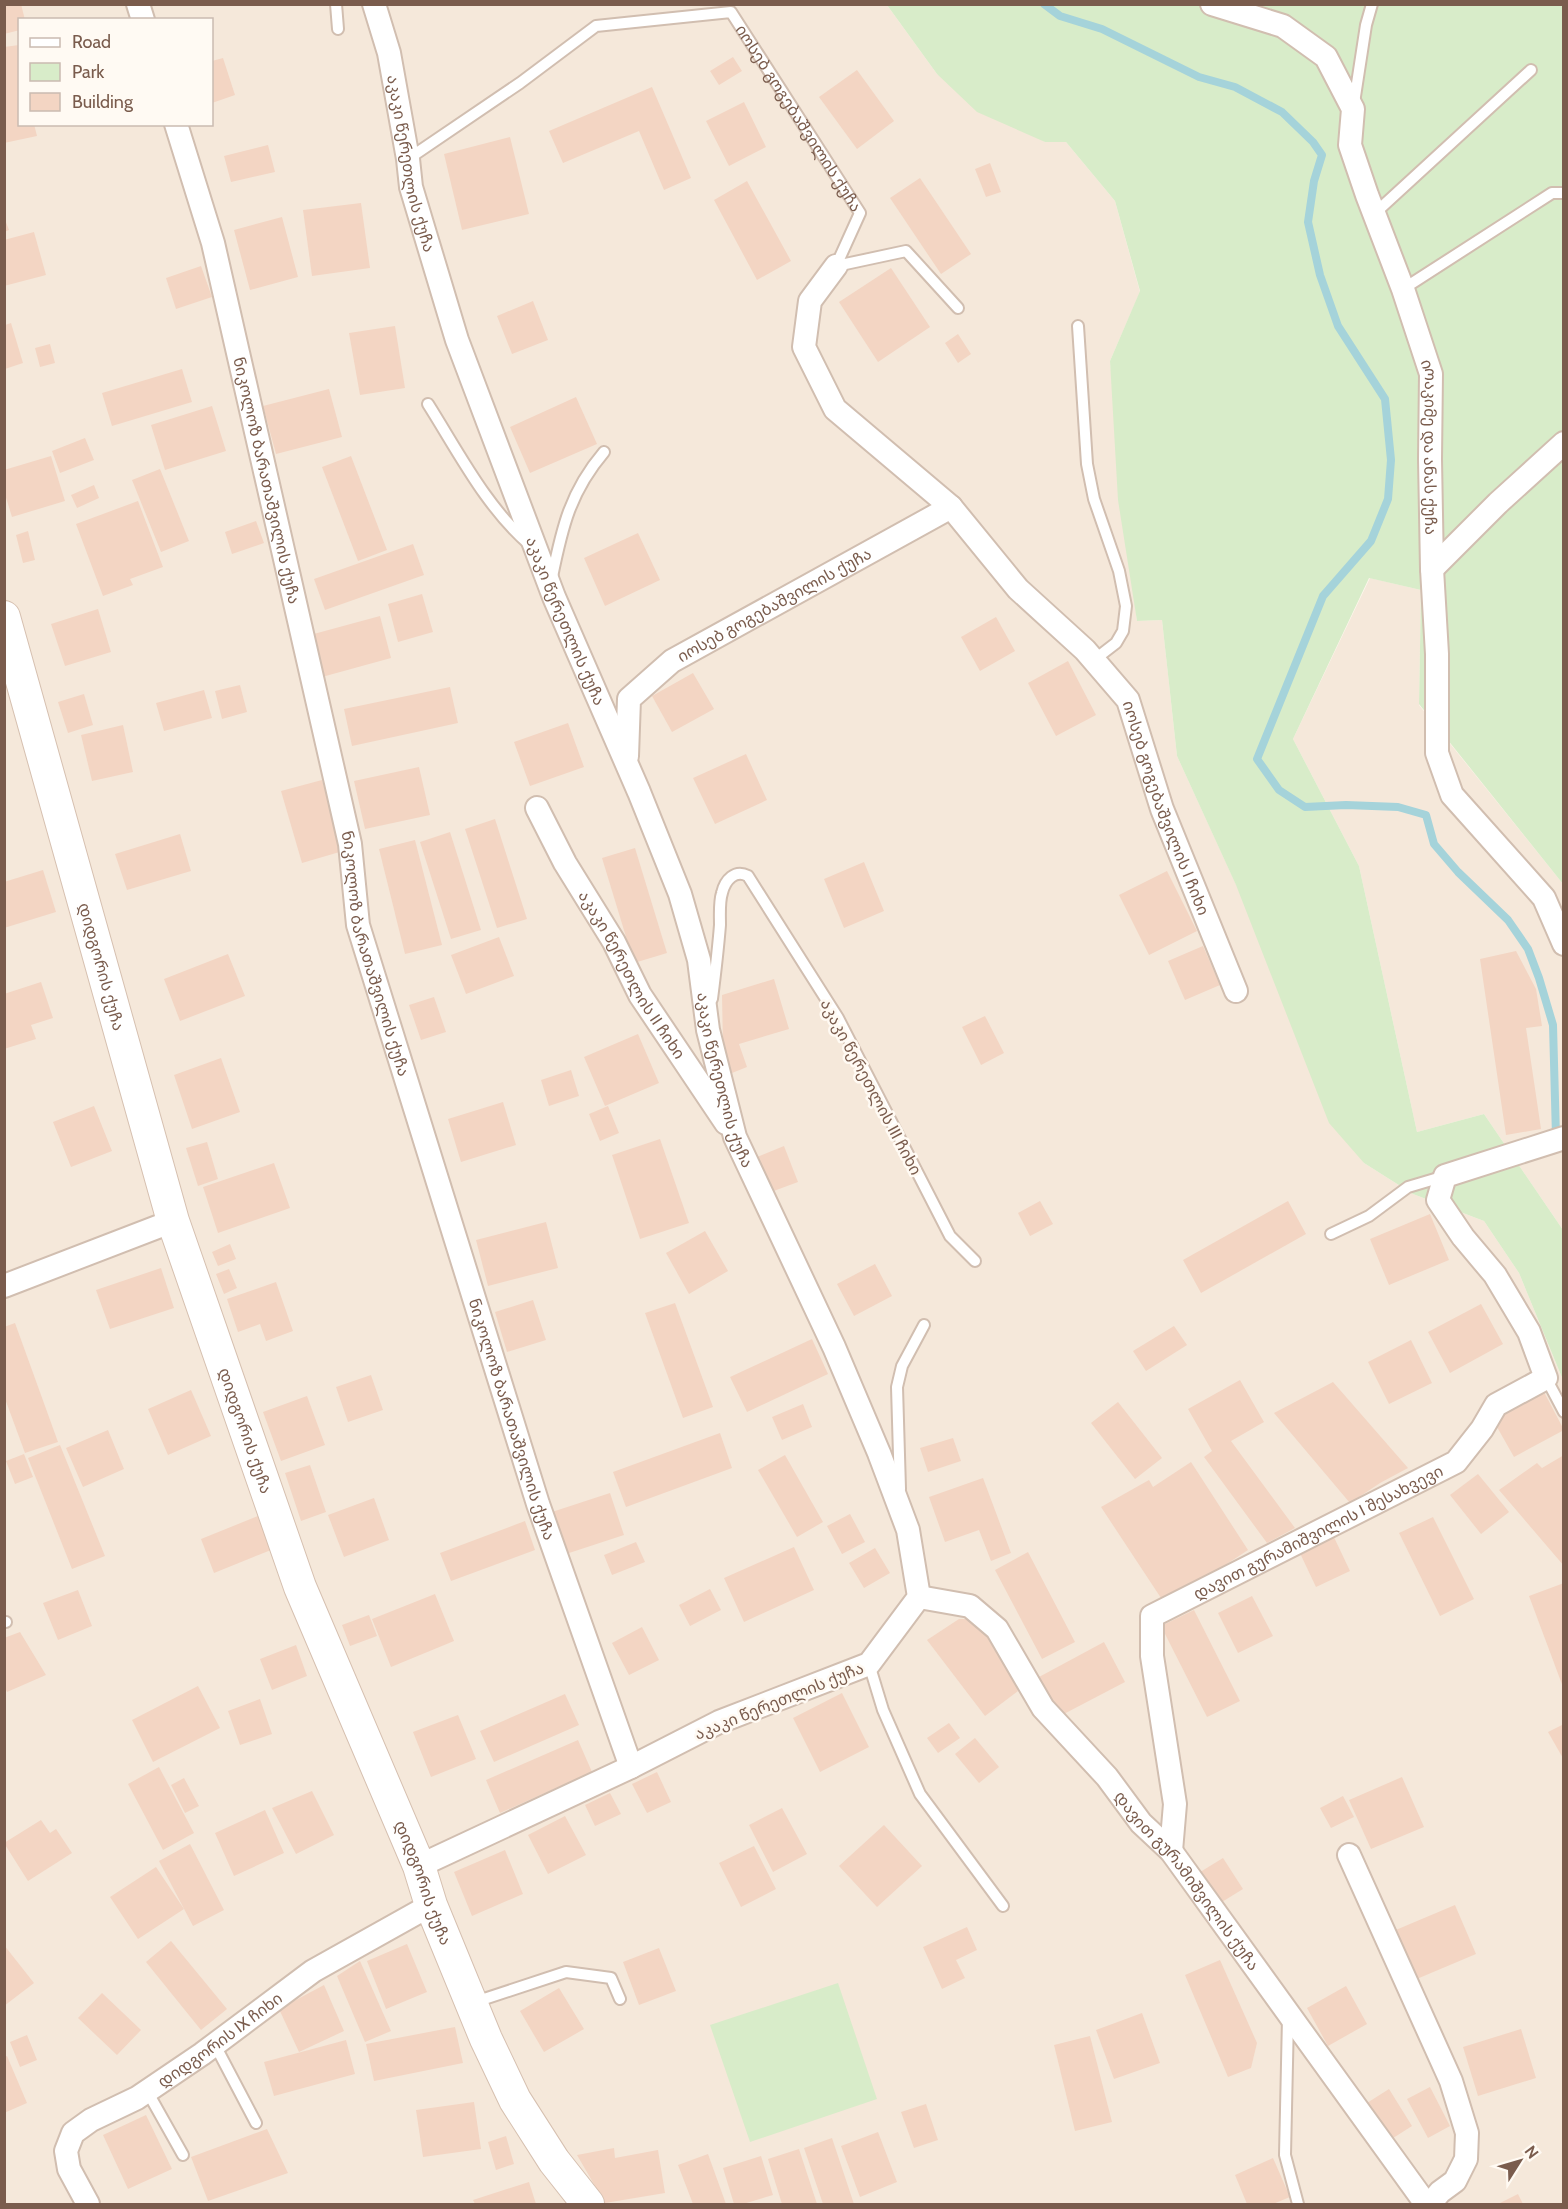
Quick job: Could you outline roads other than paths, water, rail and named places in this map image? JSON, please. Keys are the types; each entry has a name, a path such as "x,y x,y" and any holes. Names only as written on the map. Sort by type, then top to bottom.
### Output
{"street":[{"name":"აკაკი წერეთლის ქუჩა","path":"374,4 389,53 411,188 457,340 550,586 680,894 699,960 708,1030 735,1137 834,1347 879,1454 908,1530 919,1597 869,1664 719,1722 631,1767 419,1866"},
{"path":"1212,4 1283,26 1326,57 1353,109"},
{"name":"იოაკიმე და ანას ქუჩა","path":"1353,109 1350,145 1403,289 1431,374 1432,569 1437,654 1437,753 1452,795 1544,898 1563,944"},
{"name":"ნიკოლოზ ბარათაშვილის ქუჩა","path":"177,126 213,243 348,832 358,925 538,1504 631,1767"},
{"name":"იოსებ გოგებაშვილის ქუჩა","path":"627,765 629,699 672,661 951,507 835,409 804,346 810,301 836,266"},
{"path":"1432,569 1498,503 1563,443"},
{"name":"იოსებ გოგებაშვილის I ჩიხი","path":"951,507 1018,589 1094,660 1128,700 1162,809 1236,991"},
{"name":"დიდგორის ქუჩა","path":"4,617 173,1221 300,1587 419,1866 431,1905 486,2040 515,2100 554,2161 588,2205"},
{"name":"აკაკი წერეთლის II ჩიხი","path":"537,808 565,863 614,942 640,995 735,1137"},
{"path":"1546,1378 1529,1332 1495,1275 1463,1237 1437,1200 1445,1176 1555,1141"},
{"path":"4,1286 173,1221"},
{"name":"დავით გურამიშვილის I შესახვევი","path":"1171,1851 1175,1804 1152,1656 1152,1616 1456,1462 1482,1429 1496,1405 1546,1378"},
{"name":"დავით გურამიშვილის ქუჩა","path":"919,1597 970,1606 997,1629 1043,1708 1107,1777 1141,1823 1171,1851 1268,1988 1288,2011 1428,2205"},
{"path":"1349,1855 1451,2081 1467,2133 1466,2159 1455,2181 1428,2205"},
{"name":"დიდგორის IX ჩიხი","path":"88,2205 69,2169 66,2151 73,2133 91,2120 147,2091 215,2045 313,1971 431,1905"}],"lane":[{"path":"336,4 338,29"},
{"path":"1353,109 1366,25 1372,4"},
{"name":"იოსებ გოგებაშვილის ქუჩა","path":"408,159 520,83 596,26 731,12 860,213 836,266"},
{"path":"1374,214 1531,70"},
{"path":"1403,289 1552,193 1563,193"},
{"path":"836,266 906,251 958,308"},
{"path":"1078,326 1087,464 1094,499 1119,571 1126,606 1123,631 1116,643 1094,660"},
{"path":"428,404 492,505 516,533 537,551"},
{"path":"550,586 560,538 577,489 604,452"},
{"name":"აკაკი წერეთლის III ჩიხი","path":"708,1030 717,956 721,894 726,882 734,874 741,873 748,876 838,1018 950,1236 975,1261"},
{"path":"1331,1234 1369,1216 1408,1187 1445,1176"},
{"path":"901,1510 897,1387 902,1366 924,1325"},
{"path":"1546,1378 1563,1412"},
{"path":"869,1664 883,1710 920,1794 1004,1906"},
{"path":"471,2003 566,1972 611,1978 620,1999"},
{"path":"1288,2011 1285,2155 1298,2205"},
{"path":"215,2045 256,2123"},
{"path":"147,2091 183,2155"}],"waterway":[{"path":"1044,4 1060,16 1102,29 1199,77 1235,87 1282,112 1313,142 1322,155 1314,181 1308,222 1320,275 1338,326 1385,399 1391,460 1388,499 1371,541 1323,596 1257,759 1279,790 1305,807 1346,805 1398,807 1426,815 1434,844 1458,872 1508,920 1528,949 1553,1025 1556,1137"}]}
